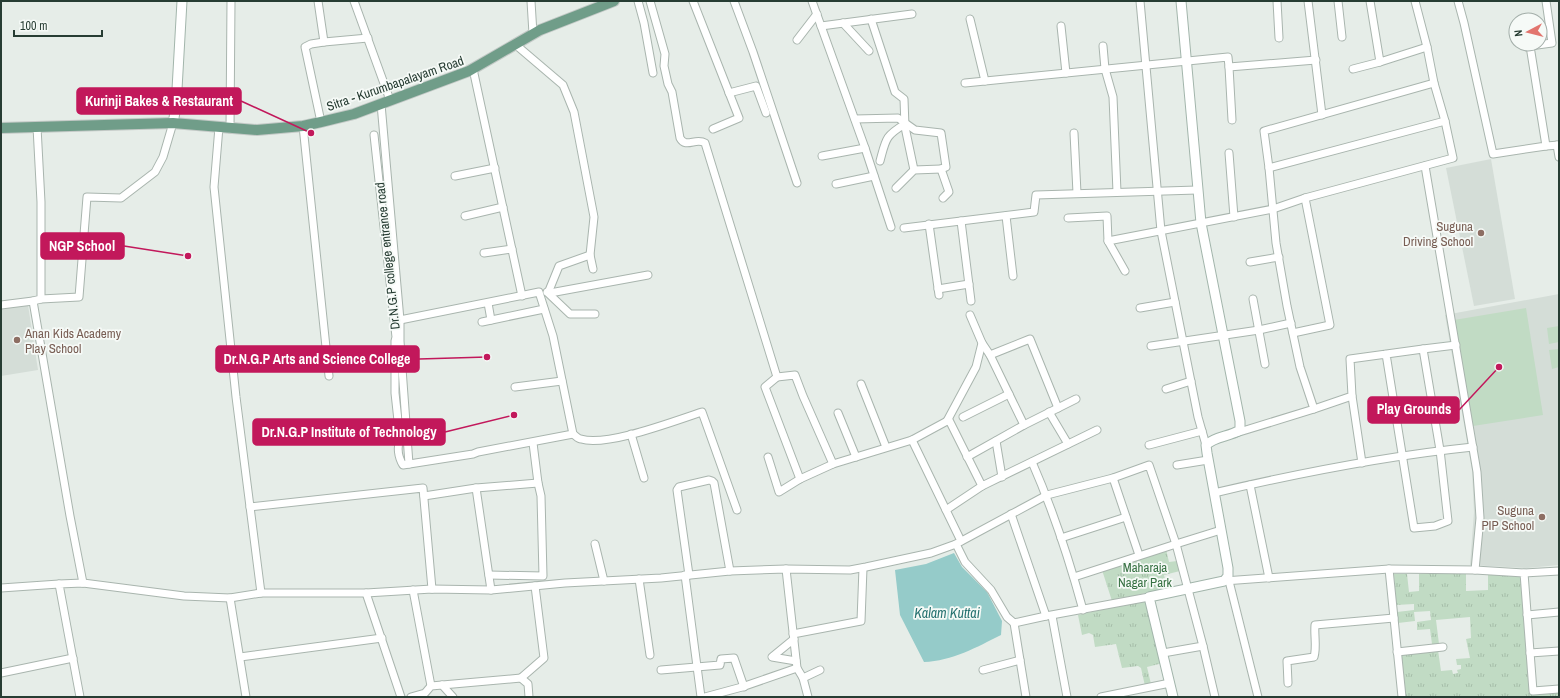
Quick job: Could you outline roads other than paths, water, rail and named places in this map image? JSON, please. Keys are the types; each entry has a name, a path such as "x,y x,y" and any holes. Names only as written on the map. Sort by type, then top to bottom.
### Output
{"main road":[{"name":"Sitra - Kurumbapalayam Road","path":"1,128 173,123 257,130 303,126 354,114 473,69 533,34 614,1"}],"street":[{"path":"1,305 41,299 80,297 87,197 121,198 155,172 162,157 173,123 176,107 182,1"},
{"path":"230,128 231,1"},
{"path":"318,1 324,42"},
{"path":"354,1 368,38 386,102 409,464 473,454 573,434"},
{"path":"531,1 533,34"},
{"path":"638,1 653,73"},
{"path":"650,1 665,54 664,66 668,84 672,92 680,138 682,142 686,144 699,141 705,143 777,377"},
{"path":"693,1 738,118 713,129"},
{"path":"734,1 753,52 797,183"},
{"path":"812,1 855,119 891,227"},
{"path":"1140,1 1161,231 1191,381 1206,445 1228,568 1227,581 1258,697"},
{"path":"1181,1 1201,223 1240,421 1240,430 1234,434"},
{"path":"1276,1 1279,38"},
{"path":"1308,1 1322,116"},
{"path":"1338,1 1342,37"},
{"path":"1370,1 1380,62"},
{"path":"1108,241 1273,209 1305,198 1452,158 1445,121 1434,83 1427,47 1415,1"},
{"path":"1458,1 1493,154 1558,145 1559,157"},
{"path":"1546,1 1552,43 1530,46 1546,146"},
{"path":"797,40 817,14"},
{"path":"821,26 912,14"},
{"path":"871,19 894,92 904,99 905,124 914,170"},
{"path":"970,19 984,81"},
{"path":"843,23 869,51"},
{"path":"1061,26 1066,73"},
{"path":"321,122 305,47 311,44 324,42 368,38"},
{"path":"516,45 563,84 574,112 594,217 590,255 594,268"},
{"path":"1103,46 1105,69 1113,97 1116,192"},
{"path":"1353,69 1427,47"},
{"path":"965,83 1228,57 1232,120"},
{"path":"1229,67 1316,60"},
{"path":"473,69 522,296"},
{"path":"1314,409 1300,367 1279,257 1270,168 1264,131 1322,116 1434,83"},
{"path":"729,93 756,86 766,113"},
{"path":"855,119 898,118 915,130 941,133 946,167 941,169 914,170 896,188"},
{"path":"1270,168 1445,121"},
{"path":"880,161 887,138 895,130 905,124"},
{"path":"303,126 329,376"},
{"path":"37,127 41,202 41,299"},
{"path":"219,127 214,187 235,390 261,593"},
{"path":"1074,133 1077,193"},
{"name":"Dr.N.G.P college entrance road","path":"374,135 396,337 395,393 400,438 398,444 400,460 403,465 409,464"},
{"path":"822,156 865,148"},
{"path":"1229,153 1234,216"},
{"path":"1425,166 1477,472 1480,518 1475,570"},
{"path":"455,176 495,168"},
{"path":"941,169 949,192 943,198"},
{"path":"836,184 874,176"},
{"path":"904,228 1034,212 1036,195 1197,190"},
{"path":"1293,333 1330,325 1305,198"},
{"path":"465,216 503,208"},
{"path":"1006,216 1013,276"},
{"path":"1068,218 1107,216 1108,241 1125,271"},
{"path":"961,221 971,300"},
{"path":"929,224 938,292 969,284"},
{"path":"484,253 512,249"},
{"path":"548,293 559,266 590,255"},
{"path":"1250,262 1279,257"},
{"path":"548,293 648,275"},
{"path":"400,320 543,291 548,293 570,314 595,314"},
{"path":"539,292 552,336 573,434 580,439 594,441 619,438 702,412 737,510"},
{"path":"1253,300 1265,364"},
{"path":"33,301 83,583"},
{"path":"1140,308 1175,302"},
{"path":"488,303 491,320"},
{"path":"482,322 544,309"},
{"path":"970,315 982,343 990,355 1024,425"},
{"path":"1151,346 1223,336 1291,323"},
{"path":"990,355 1030,339 1058,408"},
{"path":"768,457 778,492 800,479 833,464 912,440 947,421 976,367 982,343"},
{"path":"1362,463 1352,396 1350,359 1456,345"},
{"path":"1386,354 1401,456 1414,528 1448,525 1440,450 1423,349"},
{"path":"800,479 765,387 777,377 795,376 802,396 833,464"},
{"path":"515,387 562,381"},
{"path":"1166,389 1191,381"},
{"path":"861,384 886,447"},
{"path":"963,418 1009,394"},
{"path":"1206,445 1211,440 1352,396"},
{"path":"967,457 1024,425 1076,400"},
{"path":"1049,412 1068,444"},
{"path":"838,413 856,457"},
{"path":"947,421 948,420 982,486"},
{"path":"946,510 982,486 1097,430"},
{"path":"1149,445 1202,431"},
{"path":"631,434 644,478"},
{"path":"912,440 946,510 965,562 991,590 1007,617 1014,623 1026,697"},
{"path":"996,441 1002,477"},
{"path":"489,575 543,576 541,496 533,443"},
{"path":"1214,493 1401,456 1473,447"},
{"path":"1177,465 1208,460"},
{"path":"1032,462 1047,495 1074,576 1083,610"},
{"path":"1,588 83,583 184,596 230,598 261,593 491,590 730,571 786,569 850,570 931,553 958,543 1047,495 1113,478 1149,465 1176,544 1215,697"},
{"path":"1113,478 1139,556"},
{"path":"701,697 677,490 679,487 709,480 712,480 714,483 730,571"},
{"path":"424,496 476,488 538,483"},
{"path":"1250,485 1269,578"},
{"path":"250,507 423,488 432,590"},
{"path":"476,488 491,590"},
{"path":"1011,514 1049,616 1067,697"},
{"path":"1061,538 1126,516"},
{"path":"1074,576 1221,530"},
{"path":"595,544 604,581"},
{"path":"797,665 772,657 793,637 861,621 863,568"},
{"path":"786,569 797,665 803,678 808,697"},
{"path":"1389,569 1402,697"},
{"path":"1014,623 1227,581 1389,569 1475,570 1524,573 1559,571"},
{"path":"1524,573 1533,694 1559,689"},
{"path":"639,579 650,655"},
{"path":"59,584 80,697"},
{"path":"431,686 521,678 544,658 536,586"},
{"path":"411,697 426,693 431,686 413,590"},
{"path":"366,592 401,697"},
{"path":"1149,597 1173,697"},
{"path":"230,598 246,697"},
{"path":"1527,615 1559,612"},
{"path":"1288,683 1287,660 1314,658 1314,634 1316,625 1394,618"},
{"path":"240,657 382,638"},
{"path":"1163,653 1203,646"},
{"path":"1397,652 1443,647"},
{"path":"1530,653 1559,651"},
{"path":"1,673 73,658"},
{"path":"661,670 720,665 721,659 734,658 744,687"},
{"path":"983,670 1020,660"},
{"path":"705,697 744,687 797,665"},
{"path":"803,678 820,670"},
{"path":"521,678 528,684 529,697"},
{"path":"1101,697 1170,683"},
{"path":"442,685 452,697"}],"water":[{"name":"Kalam Kuttai","path":"954,553 962,567 987,592 1002,621 1001,635 973,649 954,656 924,662 900,615 895,570 926,564"}],"place":[{"name":"Kurinji Bakes & Restaurant","path":"311,133"},
{"name":"Suguna Driving School","path":"1481,233"},
{"name":"NGP School","path":"188,256"},
{"name":"Anan Kids Academy Play School","path":"17,340"},
{"name":"Dr.N.G.P Arts and Science College","path":"487,357"},
{"name":"Play Grounds","path":"1499,367"},
{"name":"Dr.N.G.P Institute of Technology","path":"514,415"},
{"name":"Suguna PIP School","path":"1542,517"}],"park label":[{"name":"Maharaja Nagar Park","path":"1145,574"}]}
